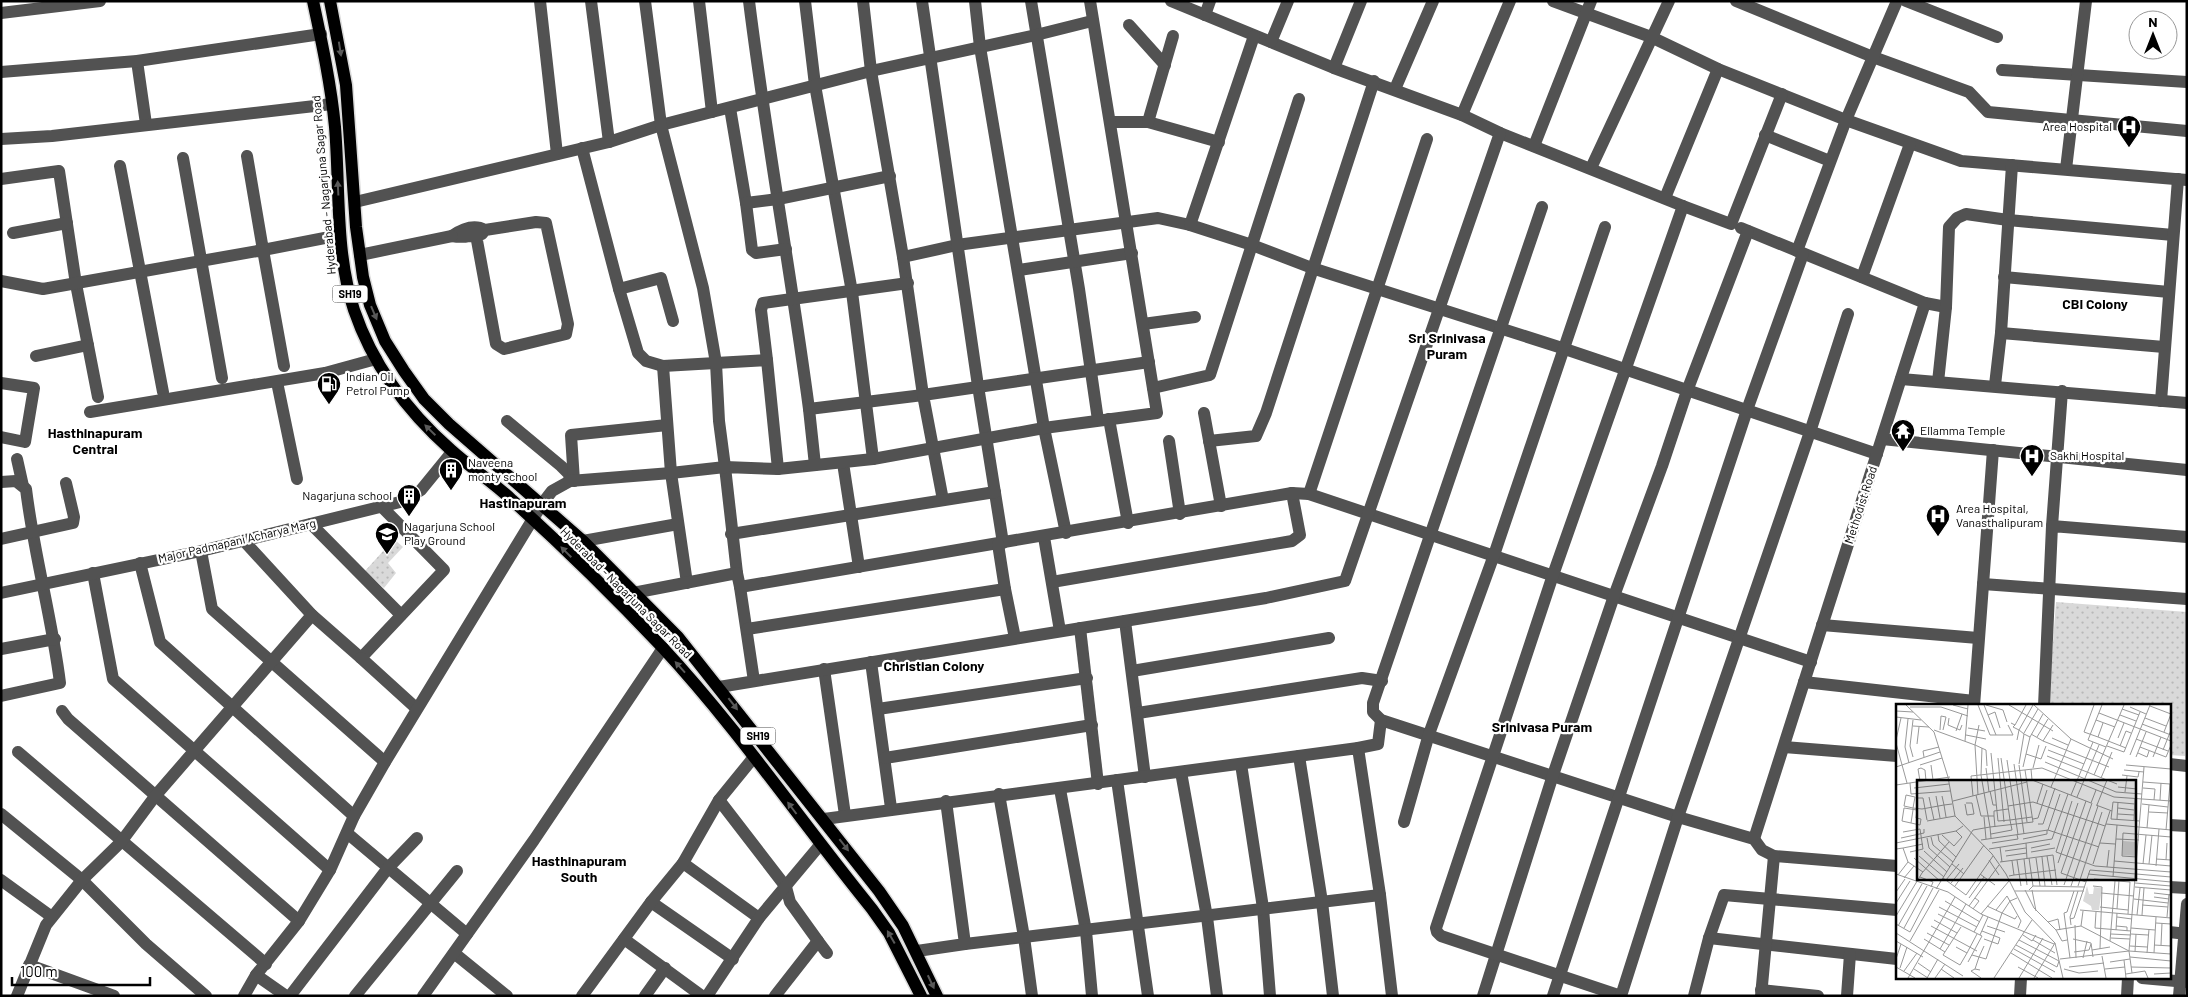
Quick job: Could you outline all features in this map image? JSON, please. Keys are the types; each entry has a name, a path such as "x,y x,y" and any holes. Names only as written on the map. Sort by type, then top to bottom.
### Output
{"main road":[{"name":"Hyderabad - Nagarjuna Sagar Road","path":"313,1 321,34 332,104 340,235 346,280 354,310 376,359 410,410 452,452 533,520 662,648 709,700 889,933 921,996"},
{"name":"Hyderabad - Nagarjuna Sagar Road","path":"330,1 346,85 363,277 370,305 386,341 424,398 449,424 582,541 678,637 824,819 879,891 903,926 917,951 937,996"}],"street":[{"path":"540,1 557,154"},
{"path":"591,1 608,142"},
{"path":"645,1 661,125 703,288 716,363 719,421 731,534 754,681"},
{"path":"699,1 712,112"},
{"path":"749,1 761,100 794,300 815,465"},
{"path":"805,1 815,85 852,292 873,459"},
{"path":"862,1 871,71 908,283 932,449 944,500"},
{"path":"922,1 929,59 995,492 1005,589 1015,638"},
{"path":"975,1 980,47 1044,428 1066,533"},
{"path":"1031,1 1090,370 1104,420 1128,523"},
{"path":"244,996 256,975 299,921 330,870 354,816 416,708 542,504 552,491 572,481 672,473 725,466 778,469 843,463 1044,428 1157,413 1090,1"},
{"path":"1171,1 1334,68 1374,81 1462,115 1500,133 1925,303 1946,307"},
{"path":"1205,15 1210,1"},
{"path":"1271,42 1288,1"},
{"path":"1334,68 1361,1"},
{"path":"1395,89 1433,1"},
{"path":"1462,115 1510,1"},
{"path":"1553,1 1651,38 1718,69 1846,120 1961,161 2182,180 2173,235 2161,401"},
{"path":"1534,146 1591,1"},
{"path":"1591,168 1669,1"},
{"path":"1736,1 1873,57 1969,92 1988,112 2187,131"},
{"path":"1553,996 1680,618 1830,161 1897,1"},
{"path":"1906,1 1997,37"},
{"path":"2066,169 2070,121 2086,1"},
{"path":"1,13 20,6 92,2"},
{"path":"355,202 608,142 661,125 871,71 1036,36 1092,21"},
{"path":"1128,26 1165,64"},
{"path":"1,72 137,61 321,34"},
{"path":"1148,122 1173,36"},
{"path":"1190,225 1254,36"},
{"path":"137,61 146,124"},
{"path":"1665,198 1718,69"},
{"path":"2002,70 2187,82"},
{"path":"1209,441 1256,436 1266,413 1374,81"},
{"path":"1731,224 1782,94"},
{"path":"1153,388 1210,375 1299,99"},
{"path":"1,139 52,136 332,104"},
{"path":"730,108 752,250 756,253 786,249"},
{"path":"1110,122 1148,122 1218,142"},
{"path":"719,687 1266,598 1345,581 1500,133"},
{"path":"1766,135 1830,161"},
{"path":"1309,494 1427,139"},
{"path":"1862,278 1910,144"},
{"path":"582,148 638,353 646,361 663,366 766,360"},
{"path":"246,156 284,366"},
{"path":"182,158 222,378"},
{"path":"1995,386 2001,333 2012,165"},
{"path":"120,166 163,392"},
{"path":"1,179 58,172 76,284 98,397"},
{"path":"746,203 778,199 890,176"},
{"path":"1683,206 1554,575 1436,928 1441,936 1621,996 1678,817 1810,432 1848,314"},
{"path":"1542,207 1373,704 1373,712 1380,720 1429,734 1678,817 1754,839 1762,850 1774,856 1896,866"},
{"path":"1938,382 1946,307 1949,227 1957,218 1966,214 2008,220 2173,235"},
{"path":"903,257 957,245 1013,236 1158,218 1190,225 1252,245 1312,268 1500,330 1562,348 1877,454"},
{"path":"360,254 452,236 462,238 481,232 536,222 546,223 568,324 566,334 504,349 496,344 481,232"},
{"path":"13,233 67,223"},
{"path":"1404,822 1429,734 1494,555 1562,348 1605,227"},
{"path":"1483,996 1498,954 1553,775 1614,596 1662,466 1687,391 1748,231"},
{"path":"1,282 43,289 340,235"},
{"path":"1018,270 1132,253"},
{"path":"2004,276 2169,292"},
{"path":"619,289 661,278 673,321"},
{"path":"778,469 762,306 768,302 794,300 908,283"},
{"name":"Methodist Road","path":"1754,839 1925,303"},
{"path":"1143,324 1195,317"},
{"path":"2001,333 2164,346"},
{"path":"36,356 88,345"},
{"path":"90,412 277,382 325,373 376,359"},
{"path":"809,410 1149,362"},
{"path":"663,366 672,473 687,583"},
{"path":"1901,379 2062,391 2187,403"},
{"path":"277,382 297,479"},
{"path":"1,383 34,388 25,442 1,437"},
{"path":"2044,704 2052,526 2062,391"},
{"path":"1204,413 1221,506"},
{"path":"507,421 562,466 572,481"},
{"path":"572,481 571,435 667,426"},
{"path":"1882,439 2187,470"},
{"path":"1169,441 1180,514"},
{"path":"1804,682 1913,700 1974,703 1993,450"},
{"name":"Major Padmapani Acharya Marg","path":"1,593 201,551 383,508 404,501 421,490 452,452"},
{"path":"1,696 60,683 55,639 41,584 18,459"},
{"path":"843,463 859,567"},
{"path":"1,482 12,480 23,486"},
{"path":"1,539 73,523 74,517 66,483"},
{"path":"731,534 995,492"},
{"path":"1052,582 1292,541 1300,535 1292,493"},
{"path":"740,587 1128,523 1292,493 1309,494 1811,662"},
{"path":"361,658 444,570 383,508"},
{"path":"311,524 401,615"},
{"path":"582,541 678,524"},
{"path":"2052,526 2187,537"},
{"path":"1044,537 1060,631"},
{"path":"244,541 312,615 416,708"},
{"path":"201,551 212,609 385,762"},
{"path":"140,563 160,642 354,816"},
{"path":"93,573 113,679 330,870"},
{"path":"633,593 737,573"},
{"path":"1983,584 2187,599"},
{"path":"747,629 1005,589"},
{"path":"17,996 46,925 52,917 82,880 122,842 156,796 312,615"},
{"path":"1125,621 1145,777"},
{"path":"1822,626 1978,638"},
{"path":"1080,628 1098,784"},
{"path":"1132,671 1329,638"},
{"path":"1,649 55,639"},
{"path":"423,996 534,840 662,648"},
{"path":"871,662 891,808"},
{"path":"824,669 845,815"},
{"path":"878,709 1087,678"},
{"path":"1138,713 1362,678 1382,681"},
{"path":"62,711 68,719 299,921"},
{"path":"824,819 891,808 998,794 1060,789 1358,748 1378,744 1380,720"},
{"path":"885,758 1092,725"},
{"path":"1784,747 1896,756"},
{"path":"1358,748 1380,895 1392,996"},
{"path":"18,752 266,964"},
{"path":"1299,756 1322,902 1333,996"},
{"path":"582,996 651,902 683,863 719,800 754,757"},
{"path":"1241,764 1263,908 1270,996"},
{"path":"2170,764 2187,766"},
{"path":"1181,772 1206,917 1217,996"},
{"path":"1117,780 1148,996"},
{"path":"1060,789 1086,930 1092,996"},
{"path":"998,794 1024,937 1032,996"},
{"path":"719,800 786,887 790,902 827,953"},
{"path":"946,801 965,944"},
{"path":"1,814 82,880 146,944 206,996"},
{"path":"2170,825 2187,826"},
{"path":"347,833 429,904 467,934"},
{"path":"290,996 388,868 417,838"},
{"path":"707,996 733,959 758,918 820,845"},
{"path":"1774,856 1761,993 1818,996"},
{"path":"683,863 758,918"},
{"path":"355,996 457,871"},
{"path":"4,886 52,917"},
{"path":"2170,887 2187,888"},
{"path":"917,951 1380,895"},
{"path":"1694,996 1709,938 1724,895 1896,910"},
{"path":"651,902 733,959"},
{"path":"2179,996 2183,981 2187,904"},
{"path":"2170,932 2185,933"},
{"path":"1709,938 1896,959"},
{"path":"624,939 702,996"},
{"path":"780,994 818,942"},
{"path":"454,953 507,996"},
{"path":"1847,996 1850,954"},
{"path":"29,965 114,996"},
{"path":"645,996 665,968"},
{"path":"256,975 286,996"},
{"path":"2020,996 2021,980"},
{"path":"2127,996 2128,980"},
{"path":"2169,980 2183,981"}],"shaded area":[{"name":"Nagarjuna School Play Ground","path":"394,539 403,547 388,563 396,573 384,588 365,571"},
{"path":"2056,602 2187,612 2185,756 2170,755 2170,704 2048,704"}],"place":[{"name":"Area Hospital","path":"2129,148"},
{"name":"Indian Oil Petrol Pump","path":"329,405"},
{"name":"Ellamma Temple","path":"1903,452"},
{"name":"Sakhi Hospital","path":"2032,477"},
{"name":"Naveena monty school","path":"451,491"},
{"name":"Nagarjuna school","path":"409,517"},
{"name":"Area Hospital, Vanasthalipuram","path":"1938,537"},
{"name":"Nagarjuna School Play Ground","path":"387,555"}],"district":[{"name":"CBI Colony","path":"2095,304"},
{"name":"Sri Srinivasa Puram","path":"1447,346"},
{"name":"Hasthinapuram Central","path":"95,442"},
{"name":"Hastinapuram","path":"523,503"},
{"name":"Christian Colony","path":"934,666"},
{"name":"Srinivasa Puram","path":"1542,727"},
{"name":"Hasthinapuram South","path":"579,870"}]}
